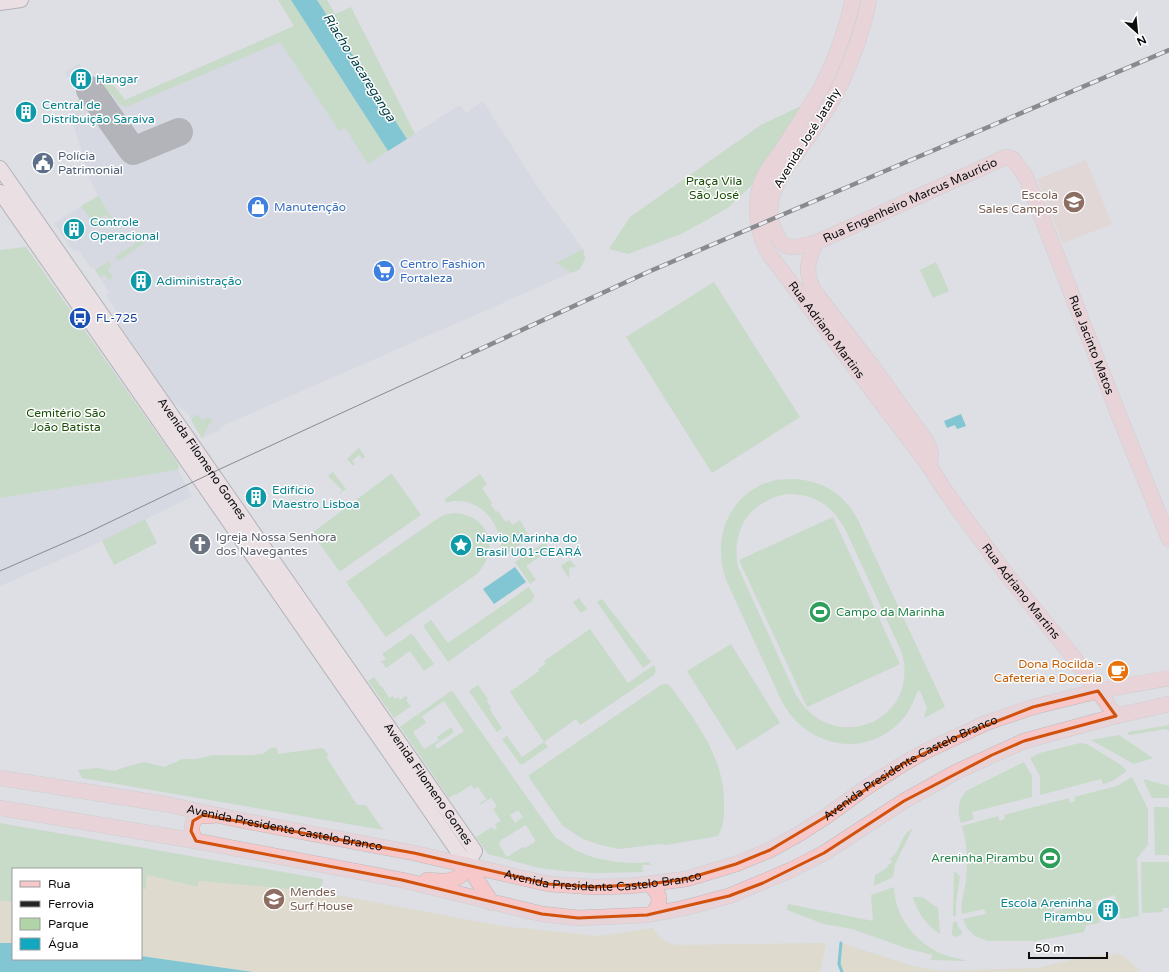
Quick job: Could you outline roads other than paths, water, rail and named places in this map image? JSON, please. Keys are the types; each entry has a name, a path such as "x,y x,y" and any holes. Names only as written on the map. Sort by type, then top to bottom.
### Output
{"main road":[{"name":"Avenida José Jatahy","path":"767,251 761,238 758,225 758,200 762,180 822,86 837,52 853,0"},
{"name":"Avenida José Jatahy","path":"815,243 790,247 781,242 774,232 770,220 772,196 781,175 830,105 841,84 856,45 869,0"},
{"name":"Rua Engenheiro Marcus Maurício","path":"815,243 1006,157"},
{"name":"Rua Jacinto Matos","path":"1006,157 1012,159 1026,176 1120,418 1169,539"},
{"name":"Rua Adriano Martins","path":"815,243 809,258 808,269 810,281 814,291 926,441 930,450 931,459 929,466"},
{"name":"Rua Adriano Martins","path":"767,251 929,466 1007,575 1075,659 1116,716"},
{"name":"Avenida Presidente Castelo Branco","path":"0,778 165,804 240,820 414,853 548,884 595,887 650,884 686,878 729,866 770,850 827,816 870,785 903,764 986,724 1033,707 1098,691 1169,678"},
{"name":"Avenida Presidente Castelo Branco","path":"0,808 196,841 402,880 542,914 578,918 653,913 684,908 729,896 791,870 824,853 904,801 992,755 1024,741 1116,716 1169,704"},
{"path":"196,841 192,835 191,827 193,821 198,816 203,815 240,820"},
{"path":"402,880 418,879 438,881 453,879 460,876 467,865 492,903"},
{"path":"650,884 656,889 659,897 659,902 653,913"}],"street":[{"path":"0,3 21,0"},
{"name":"Avenida Filomeno Gomes","path":"0,168 475,851 467,865 0,192"}],"water":[{"path":"291,0 317,0 407,139 388,151"},
{"path":"961,414 966,426 957,429 955,425 947,428 944,421"},
{"path":"515,567 526,582 494,604 483,589"},
{"path":"0,943 12,943 12,960 142,960 142,956 253,972 0,972"}],"waterway":[{"name":"Riacho Jacareganga","path":"841,943 839,964 842,972"}],"tram line":[{"path":"0,571 87,533 220,469 463,357"}],"railway":[{"path":"463,357 648,272 1169,50"}],"place":[{"name":"Hangar","path":"81,79"},
{"name":"Central de Distribuição Saraiva","path":"26,112"},
{"name":"Polícia Patrimonial","path":"43,163"},
{"name":"Escola Sales Campos","path":"1074,202"},
{"name":"Manutenção","path":"258,207"},
{"name":"Controle Operacional","path":"74,229"},
{"name":"Centro Fashion Fortaleza","path":"384,271"},
{"name":"Adiministração","path":"141,281"},
{"name":"FL-725","path":"80,318"},
{"name":"Edifício Maestro Lisboa","path":"256,497"},
{"name":"Igreja Nossa Senhora dos Navegantes","path":"200,544"},
{"name":"Navio Marinha do Brasil U01-CEARÁ","path":"461,545"},
{"name":"Campo da Marinha","path":"820,612"},
{"name":"Dona Rocilda - Cafeteria e Doceria","path":"1118,671"},
{"name":"Areninha Pirambu","path":"1050,858"},
{"name":"Mendes Surf House","path":"274,899"},
{"name":"Escola Areninha Pirambu","path":"1108,910"}],"park label":[{"name":"Praça Vila São José","path":"714,188"},
{"name":"Cemitério São João Batista","path":"66,420"}]}
